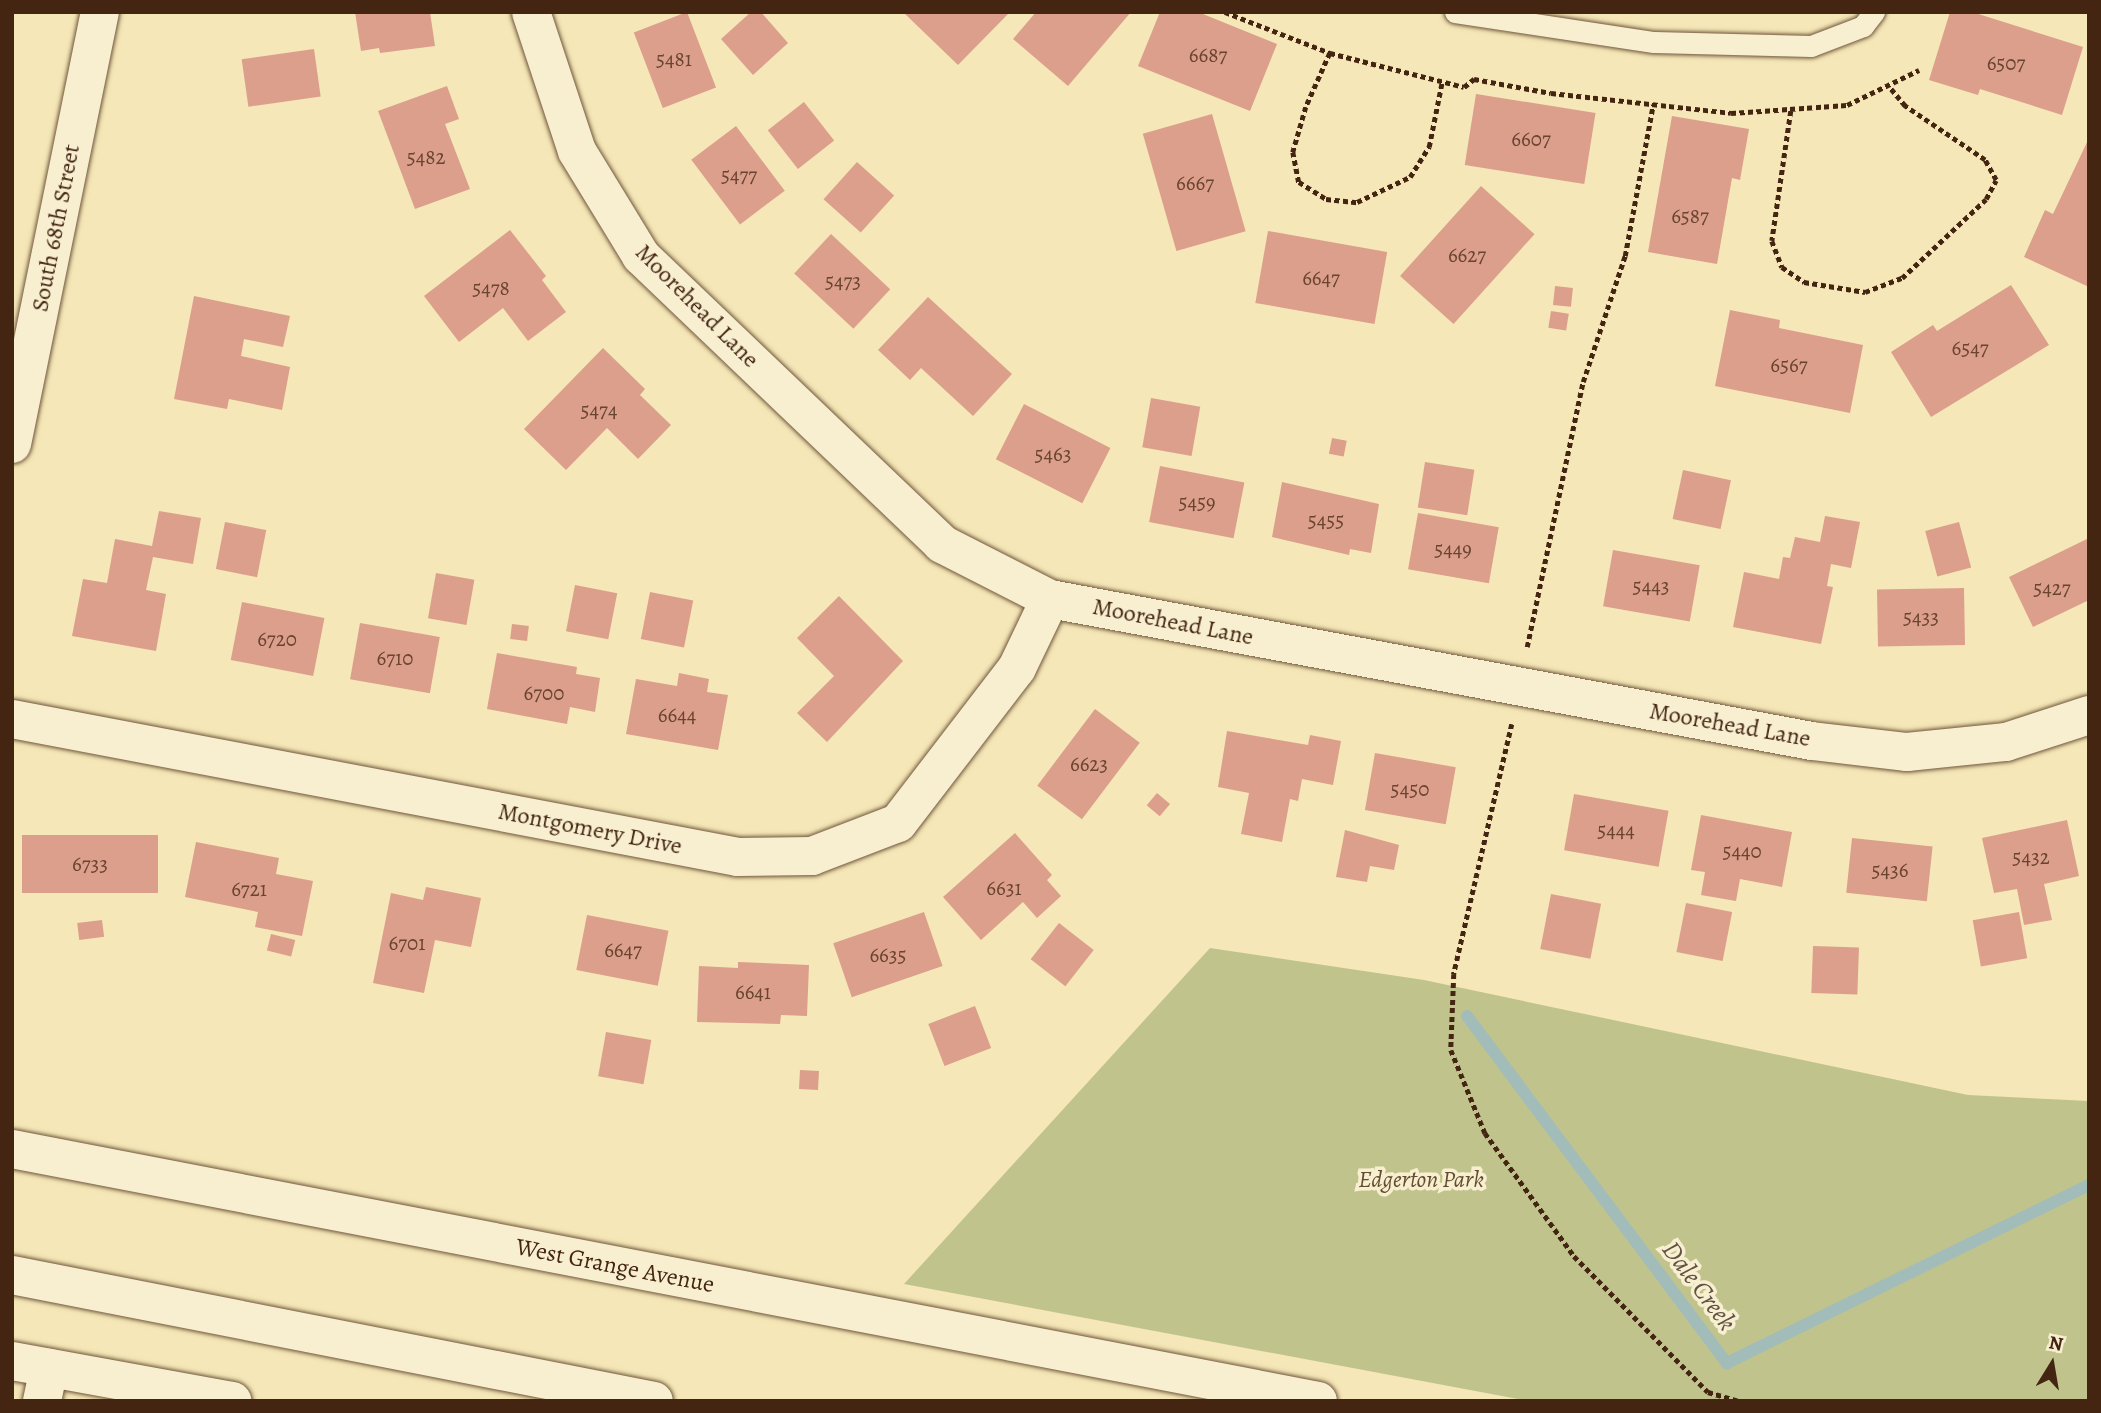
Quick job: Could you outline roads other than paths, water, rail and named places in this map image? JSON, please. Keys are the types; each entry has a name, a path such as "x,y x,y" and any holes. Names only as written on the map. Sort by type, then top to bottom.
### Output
{"street":[{"name":"South 68th Street","path":"12,444 100,12"},
{"name":"Moorehead Lane","path":"531,12 577,152 641,256 942,544 1050,599 1812,741 1907,752 2006,742 2089,715"},
{"name":"Montgomery Drive","path":"12,719 738,857 812,856 898,823 1017,668 1050,599"},
{"name":"West Grange Avenue","path":"12,1149 1218,1392 1318,1401"},
{"path":"12,1275 654,1401"},
{"path":"12,1361 46,1384 232,1401"}],"lane":[{"path":"1455,12 1654,42 1811,46 1863,26 1874,12"}],"waterway":[{"name":"Dale Creek","path":"1467,1016 1727,1363 2089,1185"}],"park label":[{"name":"Edgerton Park","path":"1421,1180"}]}
